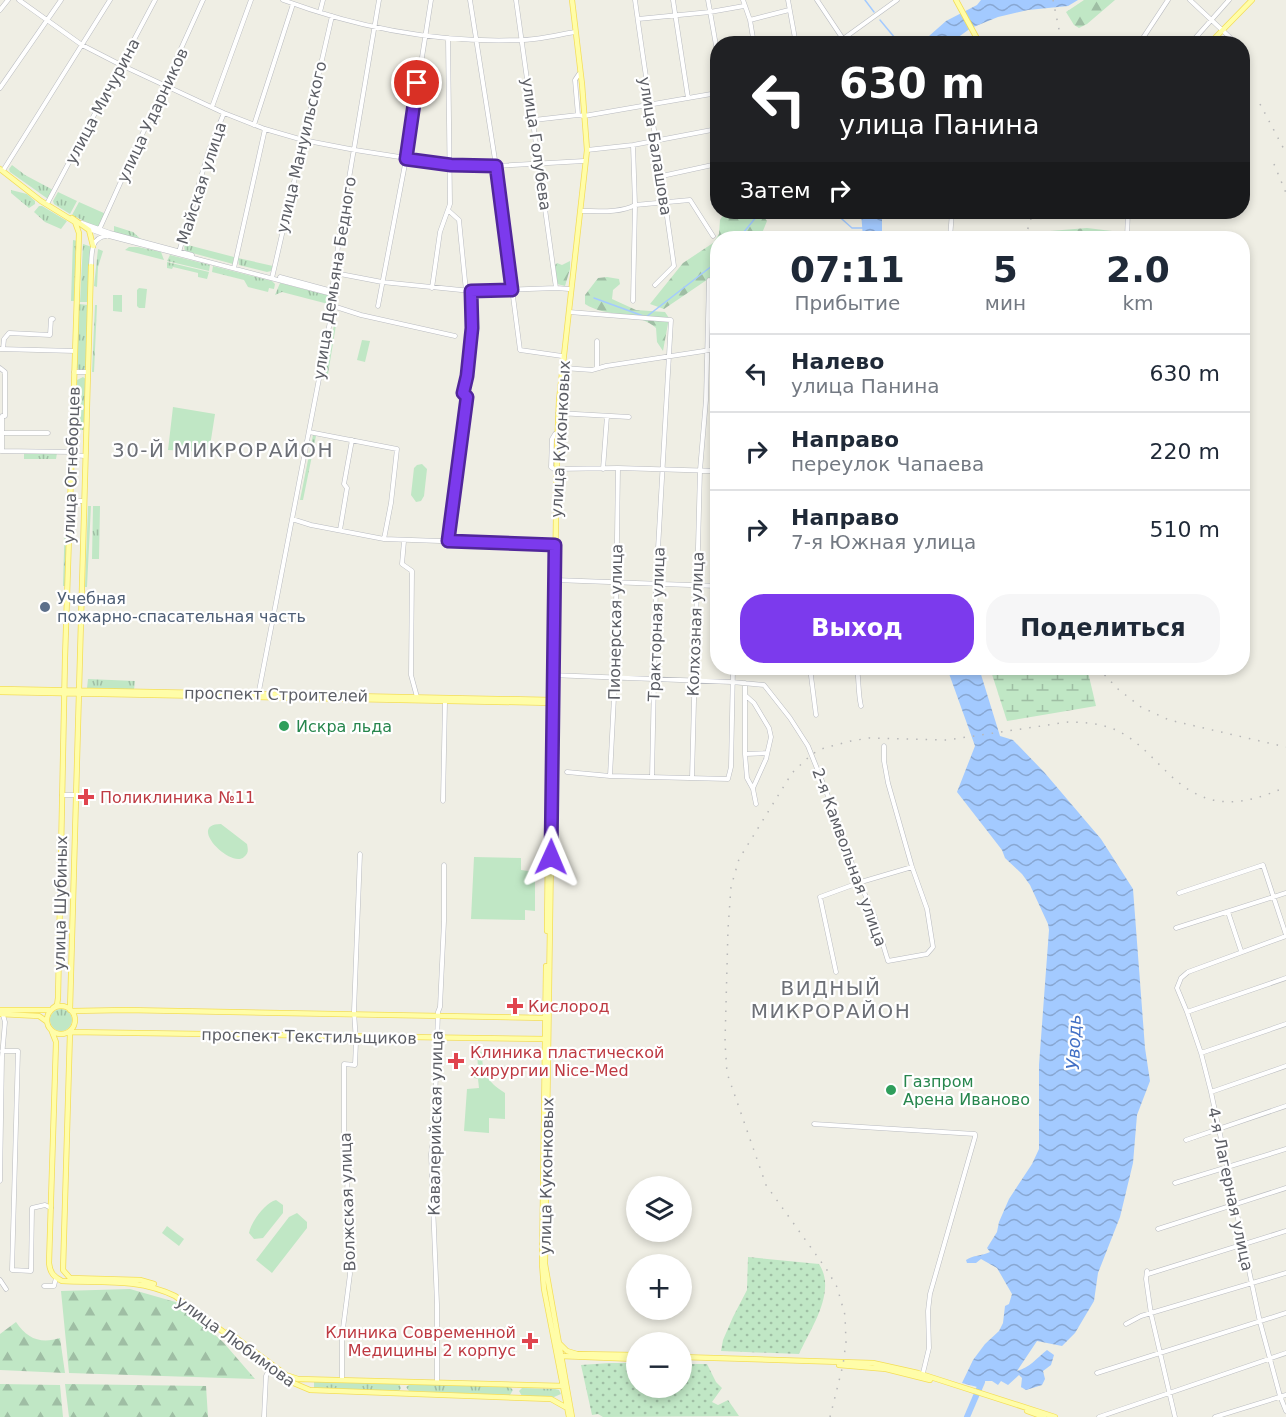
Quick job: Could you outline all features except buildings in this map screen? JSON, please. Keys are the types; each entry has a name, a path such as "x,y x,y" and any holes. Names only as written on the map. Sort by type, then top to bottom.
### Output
{"main road":[{"name":"улица Куконковых","path":"552,675 555,434 584,161 579,74 571,0"},
{"path":"956,0 976,36"},
{"path":"1216,36 1252,0"},
{"name":"улица Куконковых","path":"555,469 558,413 582,212 587,150 575,32"},
{"path":"1,167 92,232 79,241"},
{"path":"1,167 30,193 75,222"},
{"name":"улица Огнеборцев","path":"64,692 79,241 79,231 75,222"},
{"name":"улица Огнеборцев","path":"92,232 93,246"},
{"name":"улица Огнеборцев","path":"78,692 91,266"},
{"name":"улица Куконковых","path":"554,545 545,1264 570,1417"},
{"name":"проспект Строителей","path":"0,691 551,701"},
{"name":"улица Шубиных","path":"53,1009 57,1005 58,997 64,692"},
{"name":"улица Шубиных","path":"71,1010 78,692"},
{"name":"улица Куконковых","path":"547,1030 550,814"},
{"path":"1,1013 46,1011 61,1006 71,1010 75,1021 70,1032 65,1212 51,1210"},
{"path":"47,1024 47,1017 53,1009"},
{"name":"проспект Текстильщиков","path":"71,1010 536,1018 546,1021"},
{"path":"1,1013 39,1016 47,1024 56,1041 50,1268 56,1278"},
{"path":"52,1032 60,1035 70,1032"},
{"name":"проспект Текстильщиков","path":"70,1032 547,1039"},
{"name":"улица Куконковых","path":"547,1039 542,1264 559,1354"},
{"name":"улица Любимова","path":"65,1212 64,1273 70,1278 140,1280 158,1285 176,1294 291,1382 310,1390 551,1399 567,1408"},
{"name":"улица Любимова","path":"56,1278 62,1281 138,1283 157,1287 175,1296 272,1366 298,1379 564,1386"},
{"path":"558,1342 567,1351 576,1355"},
{"path":"559,1354 626,1357"},
{"path":"553,1386 558,1382 567,1360 576,1355"},
{"path":"692,1359 873,1367 922,1376 1055,1417"},
{"name":"улица Любимова","path":"310,1379 310,1390"},
{"path":"405,1381 405,1395"},
{"path":"515,1398 516,1384"},
{"name":"улица Куконковых","path":"564,1386 570,1417"},
{"path":"989,1397 1044,1417"}],"street":[{"path":"0,10 8,0"},
{"path":"19,0 82,45 121,65 224,113 265,129 303,140 451,165 540,165 584,161"},
{"path":"0,88 61,0"},
{"path":"1,167 110,0"},
{"name":"улица Мичурина","path":"48,202 155,0"},
{"name":"улица Ударников","path":"92,232 165,86 203,0"},
{"name":"Майская улица","path":"212,107 251,0"},
{"path":"283,0 375,27 425,36 476,40 522,40 575,32"},
{"path":"320,12 323,0"},
{"name":"улица Демьяна Бедного","path":"258,695 333,306 332,292 379,0"},
{"path":"378,306 406,159 431,0"},
{"path":"470,0 496,166 520,350 562,356"},
{"name":"улица Голубева","path":"516,0 556,288"},
{"name":"улица Балашова","path":"635,0 674,266 656,285"},
{"path":"673,0 688,98"},
{"path":"708,0 714,36"},
{"path":"743,0 753,36"},
{"path":"788,0 794,36"},
{"path":"817,0 841,36"},
{"path":"847,36 897,0"},
{"path":"1144,36 1168,0"},
{"path":"1190,0 1228,36"},
{"path":"1196,36 1229,0"},
{"path":"254,125 293,4"},
{"path":"638,19 710,12 744,6"},
{"path":"750,20 789,10"},
{"name":"улица Мануильского","path":"272,276 332,16"},
{"path":"432,288 440,232 449,211 451,165 448,38"},
{"path":"534,120 582,116 710,94"},
{"name":"Майская улица","path":"179,252 209,150 224,113"},
{"path":"234,267 265,129"},
{"path":"587,150 633,145 710,130"},
{"path":"633,145 635,205 633,301"},
{"path":"662,176 710,166"},
{"path":"582,212 690,200 710,231"},
{"path":"448,541 467,397 463,393 472,328 459,220 449,211"},
{"path":"75,222 92,232 332,292"},
{"path":"82,223 92,232"},
{"path":"93,246 99,237 109,235"},
{"name":"улица Огнеборцев","path":"91,266 93,246"},
{"path":"335,273 382,282 469,291 556,288 569,290"},
{"name":"Колхозная улица","path":"692,778 700,470 709,280"},
{"path":"333,306 361,315 455,336"},
{"name":"Тракторная улица","path":"569,312 671,320 656,584 652,777"},
{"path":"53,319 50,335 9,333 4,339 2,349 75,351"},
{"path":"597,342 597,368"},
{"path":"563,368 592,370 710,350"},
{"path":"0,368 5,372 5,416 2,416 1,451 85,456"},
{"path":"74,372 88,372"},
{"path":"558,413 629,417"},
{"path":"603,469 607,416"},
{"path":"309,432 397,449 391,503 384,538"},
{"path":"1,433 48,433"},
{"path":"340,530 347,488 344,484 352,440"},
{"name":"Пионерская улица","path":"610,776 615,677 618,468"},
{"path":"555,469 710,471"},
{"path":"70,501 84,501"},
{"path":"292,519 311,525 404,540 554,545"},
{"path":"404,540 402,564 412,572 411,675 416,699"},
{"path":"554,580 710,586"},
{"name":"2-я Камвольная улица","path":"552,675 654,678 764,685 790,718 812,754 852,864 875,918 888,961 927,954 933,947 927,909 912,867"},
{"path":"567,772 610,776 728,780 731,767 732,675"},
{"path":"811,675 816,715"},
{"path":"858,675 857,690 861,706"},
{"path":"745,683 747,778 753,789 756,804"},
{"path":"745,695 754,703 769,728 771,737 753,789"},
{"path":"443,801 445,700"},
{"path":"836,972 820,897 912,867 885,770 884,746"},
{"path":"745,754 767,753"},
{"path":"62,795 75,795"},
{"path":"356,1036 354,1015 360,854"},
{"name":"Кавалерийская улица","path":"437,1382 437,1304 431,1181 444,921 444,865"},
{"path":"1179,893 1263,865 1286,935 1241,951 1228,912"},
{"path":"1176,928 1286,893"},
{"name":"4-я Лагерная улица","path":"1241,951 1188,972 1180,978 1177,988 1201,1053 1260,1322 1286,1411"},
{"path":"1187,1012 1286,978"},
{"path":"0,1181 2,1051 5,1022 1,1013"},
{"path":"1201,1053 1286,1024"},
{"name":"Волжская улица","path":"342,1380 342,1336 350,1275 346,1229 348,1163 344,1153 344,1064 355,1065 356,1036"},
{"path":"2,1051 18,1052 12,1270 31,1271 32,1208 45,1205 51,1210"},
{"path":"1211,1092 1286,1066"},
{"path":"1186,1140 1286,1106"},
{"path":"814,1124 975,1134 930,1294 929,1348 922,1376"},
{"path":"1175,1183 1286,1149"},
{"path":"1158,1229 1286,1188"},
{"path":"1175,1417 1151,1314 1147,1272 1286,1231"},
{"path":"1126,1324 1141,1316 1286,1273"},
{"path":"44,1286 54,1286 56,1278"},
{"path":"0,1280 6,1289 0,1289"},
{"path":"1098,1373 1286,1313"},
{"path":"1099,1417 1286,1353"},
{"name":"улица Любимова","path":"264,1417 266,1376 272,1366"},
{"path":"1215,1417 1286,1395"}],"green space":[{"path":"1084,0 1115,0 1079,28 1074,25 1066,12"},
{"path":"12,165 25,175 55,191 48,199 10,172"},
{"path":"11,190 27,194 35,201 35,204 29,208 11,193"},
{"path":"58,192 77,201 70,214 54,204 53,201"},
{"path":"79,202 106,214 98,228 72,215"},
{"path":"39,206 67,221 61,229 45,222 34,212"},
{"path":"765,219 767,221 763,231 719,231 720,220"},
{"path":"114,226 133,232 143,241 114,233"},
{"path":"1087,228 1112,231 1050,231"},
{"path":"73,240 78,241 74,301 71,301"},
{"path":"83,244 92,247 89,302 80,302"},
{"path":"184,244 234,257 233,264 185,251"},
{"path":"710,245 710,278 664,309 650,304 683,263"},
{"path":"129,247 161,252 164,260 125,250"},
{"path":"98,249 103,251 98,267 97,287 94,286"},
{"path":"170,255 210,265 209,271 167,261"},
{"path":"238,258 273,266 271,271 267,272 239,265"},
{"path":"570,261 565,286 557,284 554,266 557,263 562,265"},
{"path":"167,262 209,272 207,279 198,277 198,273 173,267 172,269 167,268"},
{"path":"213,266 272,281 275,284 274,289 269,288 268,292 248,287 244,280 212,272"},
{"path":"598,278 619,279 620,284 613,290 612,299 636,310 665,312 669,318 663,351 657,342 656,328 649,323 641,319 602,311 585,304 585,295"},
{"path":"280,283 327,295 331,298 332,305 282,292 275,295"},
{"path":"139,288 147,289 145,308 137,306"},
{"path":"113,295 122,295 122,312 113,311"},
{"path":"79,304 88,305 86,371 80,371 77,368"},
{"path":"95,305 97,305 94,372 92,372"},
{"path":"334,325 336,325 327,380 323,379"},
{"path":"362,340 370,341 365,362 357,360"},
{"path":"83,377 87,380 85,430 76,430 77,380"},
{"path":"173,407 215,414 210,446 206,452 168,450"},
{"path":"313,435 316,436 303,500 300,500"},
{"path":"24,453 57,453 56,459 24,459"},
{"path":"422,464 427,469 424,496 421,501 416,502 411,495 414,468"},
{"path":"88,506 91,506 87,587 85,587"},
{"path":"93,506 100,506 99,559 92,559"},
{"path":"65,518 67,518 65,586 63,586"},
{"path":"992,675 1089,675 1096,706 1007,721"},
{"path":"88,679 135,681 134,690 87,688"},
{"path":"221,824 247,844 248,849 244,857 238,859 230,857 214,845 209,838 208,831 211,826"},
{"path":"474,857 521,858 521,870 535,872 535,911 525,910 525,920 471,919"},
{"path":"57,1009 65,1009 72,1016 72,1024 65,1031 57,1031 50,1024 50,1016"},
{"path":"477,1051 482,1052 483,1066 487,1076 505,1093 505,1119 489,1118 489,1133 464,1131 467,1089 479,1088 478,1079 470,1077 471,1069 478,1068"},
{"path":"276,1200 283,1205 283,1213 263,1238 254,1239 249,1233 253,1224 263,1209"},
{"path":"297,1213 307,1222 307,1228 272,1273 256,1260 289,1217"},
{"path":"167,1226 184,1239 179,1246 162,1233"},
{"path":"748,1257 819,1264 824,1275 824,1297 799,1354 721,1351 723,1340 747,1290"},
{"path":"130,1289 179,1303 223,1342 255,1379 69,1373 61,1291"},
{"path":"16,1322 25,1333 35,1339 60,1338 65,1373 0,1370 0,1334"},
{"path":"626,1363 626,1398 692,1398 692,1364 707,1364 716,1382 722,1388 712,1402 718,1405 728,1400 739,1416 603,1417 598,1414 592,1415 581,1365"},
{"path":"316,1381 399,1383 401,1388 398,1392 314,1388"},
{"path":"0,1384 60,1385 63,1417 0,1417"},
{"path":"65,1384 206,1386 208,1417 69,1417"},
{"path":"410,1384 510,1387 513,1390 510,1395 409,1391 406,1387"},
{"path":"522,1388 555,1389 561,1394 554,1397 522,1396 519,1391"}],"water":[{"path":"981,0 1078,0 1068,6 1028,10 998,17 971,28 960,36 929,36 946,21 977,5"},
{"path":"862,219 882,219 882,231 862,231"},
{"path":"950,675 981,675 1000,736 1013,740 1044,772 1101,839 1133,889 1145,1048 1150,1081 1137,1115 1133,1163 1120,1217 1098,1273 1094,1301 1075,1333 1062,1346 1037,1341 1017,1371 1029,1365 1047,1350 1054,1355 1051,1365 1043,1371 1045,1379 1042,1385 1026,1390 1021,1387 1022,1378 1019,1375 1008,1385 1001,1381 998,1385 992,1381 985,1381 981,1388 962,1383 973,1360 999,1331 1003,1323 1005,1306 1009,1304 1012,1294 997,1268 981,1259 976,1263 967,1263 966,1260 990,1252 987,1248 997,1232 1009,1199 1039,1149 1039,1065 1049,930 1030,885 1005,858 1002,850 957,792 975,746"}],"waterway":[{"path":"865,0 874,12"},
{"path":"880,20 893,36"},
{"path":"745,231 755,219"},
{"path":"842,219 852,228 863,228"},
{"path":"594,298 646,317 710,267"},
{"name":"Уводь","path":"967,1417 982,1382"}],"railway":[{"path":"1053,0 1060,36"},
{"path":"1260,104 1286,153"},
{"path":"1274,164 1286,193"},
{"path":"1027,231 1031,219"},
{"path":"1105,675 1141,707 1169,720 1286,747"},
{"path":"830,1417 843,1365 846,1342 845,1315 837,1287 827,1270 766,1185 727,1073 725,1042 731,887 739,859 792,773 812,754 824,748 851,741 869,738 947,740 1075,722 1103,726 1122,733 1142,747 1185,787 1212,800 1240,801 1286,787"}],"place":[{"name":"Учебная пожарно-спасательная часть","path":"45,607"},
{"name":"Искра льда","path":"284,726"},
{"name":"Поликлиника №11","path":"86,797"},
{"name":"Кислород","path":"515,1006"},
{"name":"Клиника пластической хирургии Nice-Med","path":"456,1061"},
{"name":"Газпром Арена Иваново","path":"891,1090"},
{"name":"Клиника Современной Медицины 2 корпус","path":"530,1341"}],"district":[{"name":"30-Й МИКРОРАЙОН","path":"223,450"},
{"name":"ВИДНЫЙ МИКРОРАЙОН","path":"831,1000"}],"route":[{"path":"417,83 406,159 451,165 496,166 512,290 471,291 472,328 463,393 467,397 448,541 555,545 551,857"}]}
